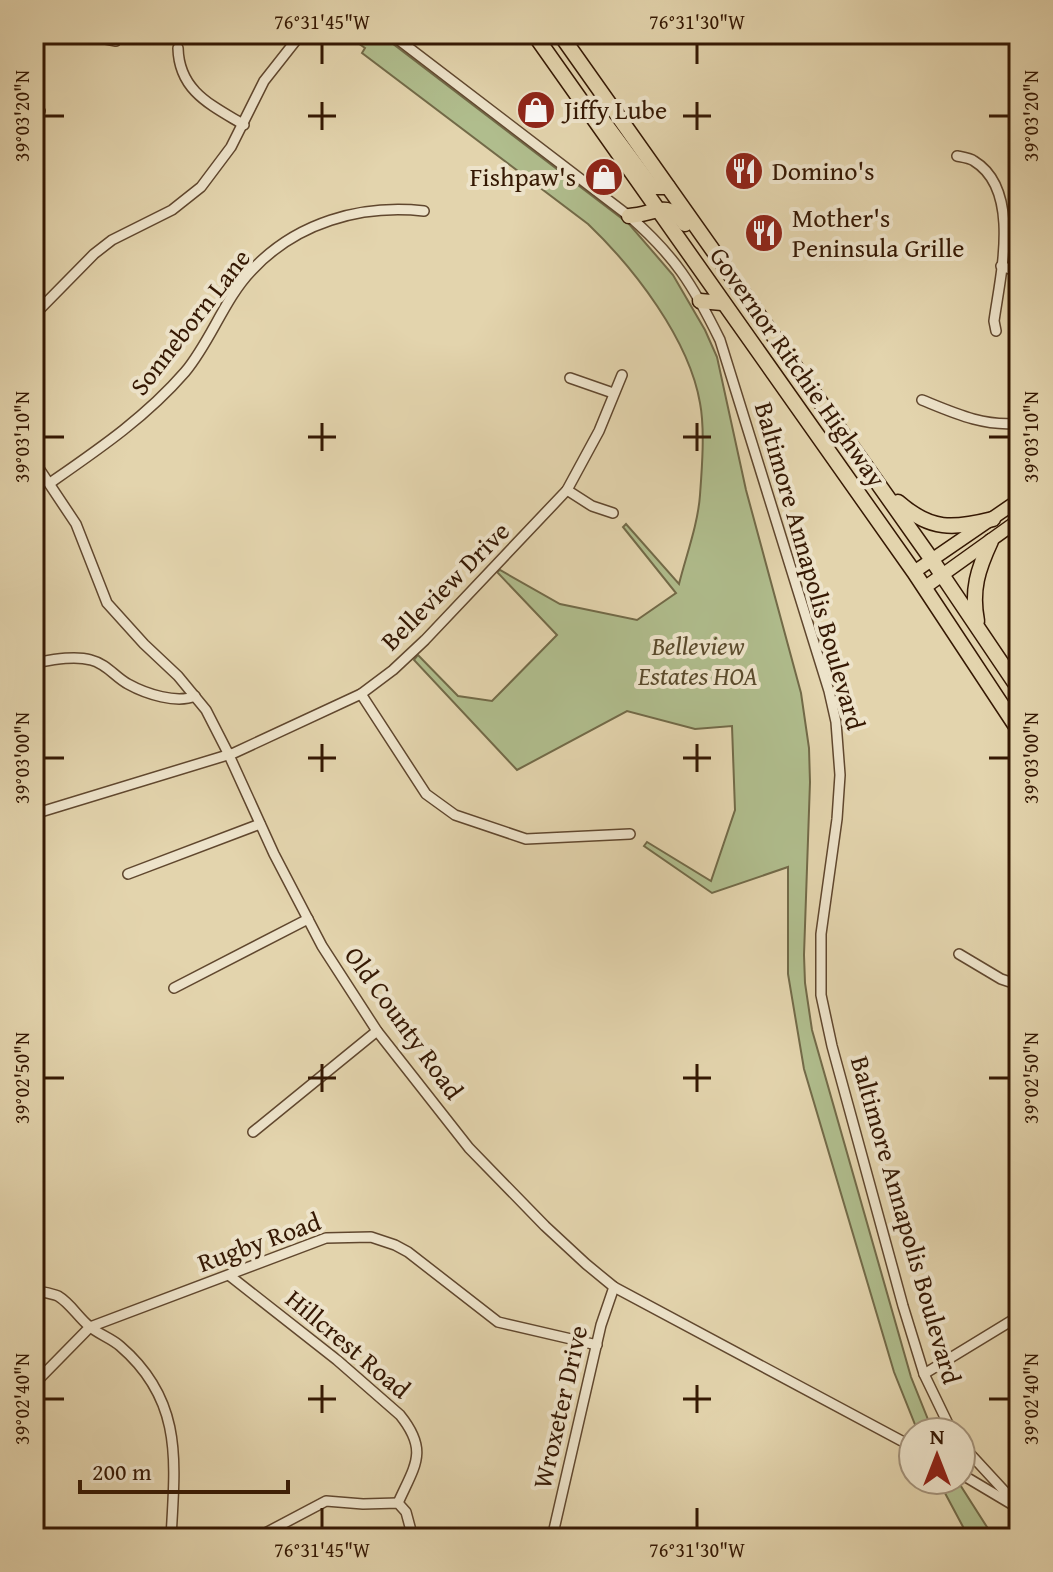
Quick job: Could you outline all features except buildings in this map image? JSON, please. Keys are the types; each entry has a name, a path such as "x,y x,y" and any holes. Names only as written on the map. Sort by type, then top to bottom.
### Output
{"highway":[{"name":"Governor Ritchie Highway","path":"534,34 914,572 1019,731"},
{"name":"Governor Ritchie Highway","path":"560,34 932,560 1019,689"},
{"path":"554,62 620,141 652,187 668,187"},
{"path":"629,216 644,215 656,209 677,213 722,277 748,300"},
{"path":"700,301 722,303"},
{"path":"879,486 908,511 931,523 956,527 993,519"},
{"path":"979,630 973,593 975,577 991,541"}],"main road":[{"path":"914,572 1019,500"},
{"path":"924,588 1019,520"}],"street":[{"path":"80,34 116,41"},
{"path":"34,315 112,240 172,210 193,194 217,168 244,125 264,81 301,34"},
{"name":"Baltimore Annapolis Boulevard","path":"391,34 629,216 667,251 700,301 720,340 836,722 839,799 821,934 821,995 877,1215 924,1374 944,1416"},
{"path":"178,48 181,72 199,96 244,125"},
{"path":"957,156 980,166 990,177 1000,198 1005,223 994,321 996,331"},
{"name":"Sonneborn Lane","path":"50,483 149,411 188,369 251,271 293,237 323,222 358,212 424,211"},
{"path":"1001,266 1019,272"},
{"name":"Belleview Drive","path":"34,814 234,753 361,694 425,640 567,490 599,431 622,375"},
{"path":"570,378 613,393"},
{"path":"922,400 976,421 1019,423"},
{"name":"Old County Road","path":"34,461 76,524 107,603 195,696 228,753 260,824 335,968 377,1031 469,1148 545,1226 614,1287 897,1438"},
{"path":"567,490 592,506 613,513"},
{"path":"34,663 89,659 100,663 127,684 161,696 182,700 195,696"},
{"path":"361,694 426,794 455,815 526,839 630,834"},
{"path":"128,874 260,824"},
{"path":"174,988 308,919"},
{"path":"959,954 1001,979 1019,985"},
{"path":"253,1132 377,1031"},
{"name":"Rugby Road","path":"34,1384 90,1327 326,1238 371,1237 408,1252 498,1322 597,1345"},
{"name":"Hillcrest Road","path":"230,1276 337,1360 408,1425 419,1448 398,1503"},
{"name":"Wroxeter Drive","path":"552,1538 597,1345 614,1287"},
{"path":"34,1290 59,1297 90,1327 120,1345 154,1382 165,1408 174,1460 171,1538"},
{"path":"924,1374 1019,1316"},
{"path":"977,1462 1019,1508"},
{"path":"977,1483 1019,1508"},
{"path":"256,1538 326,1501 398,1503 406,1512 413,1538"}],"green space":[{"name":"Belleview Estates HOA","path":"345,34 380,34 629,224 673,275 717,357 746,490 801,693 809,748 804,955 812,1030 911,1377 927,1416 912,1416 894,1372 804,1069 788,974 788,867 712,893 644,846 647,842 711,881 735,810 732,726 695,729 627,711 517,770 414,660 418,655 458,696 492,701 557,635 497,572 500,570 560,604 637,620 676,593 623,527 626,524 679,584 697,517 702,425 694,379 672,330 641,283 606,242 588,224 362,53 365,48"},
{"path":"947,1496 967,1496 994,1538 969,1538"}],"place":[{"name":"Jiffy Lube","path":"536,110"},
{"name":"Domino's","path":"744,171"},
{"name":"Fishpaw's","path":"604,177"},
{"name":"Mother's Peninsula Grille","path":"764,233"}]}
